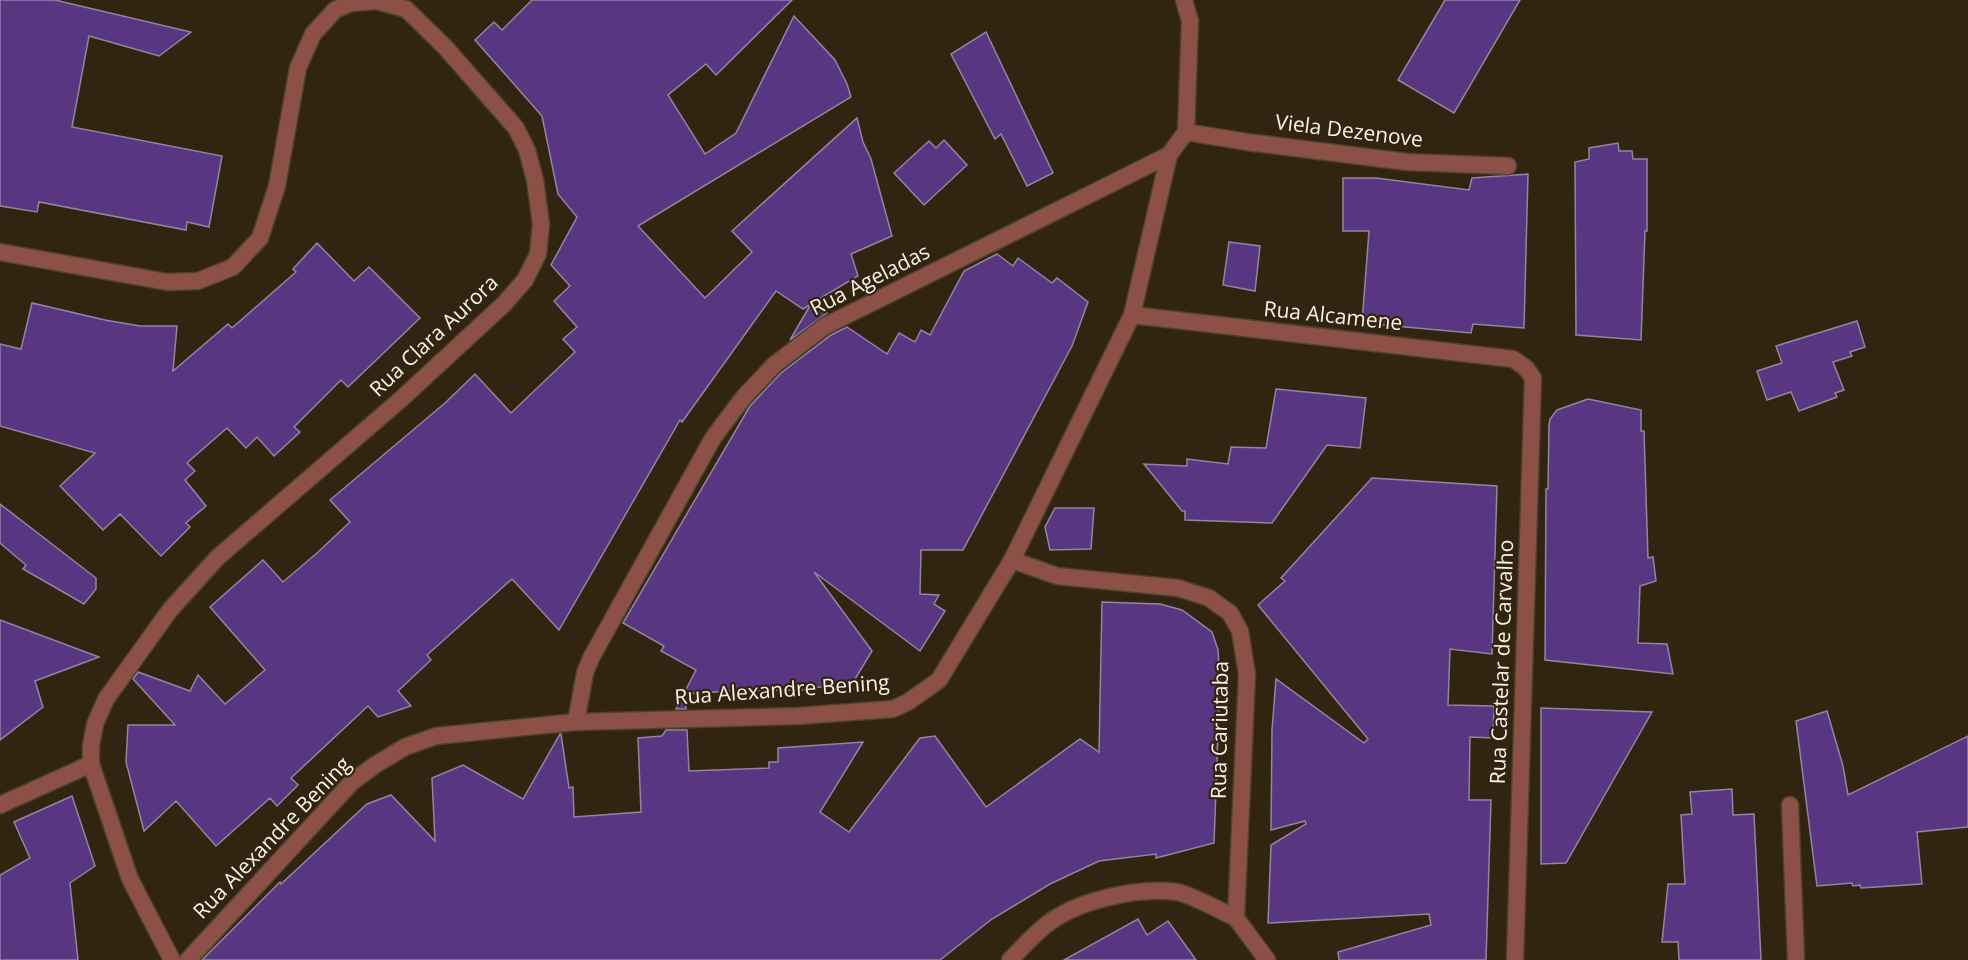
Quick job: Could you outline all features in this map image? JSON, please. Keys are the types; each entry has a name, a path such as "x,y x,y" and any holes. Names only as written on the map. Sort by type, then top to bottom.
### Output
{"street":[{"path":"1184,0 1190,21 1186,132"},
{"name":"Rua Clara Aurora","path":"0,252 167,282 198,281 233,267 260,237 277,186 298,68 313,34 335,10 351,3 375,1 406,9 422,24 516,128 527,150 535,180 541,224 538,254 525,280 504,304 399,401 218,557 170,610 106,699 95,724 91,764 130,879 172,960"},
{"name":"Rua Alexandre Bening","path":"188,960 352,782 405,747 436,736 576,722 798,716 892,709 921,694 939,680 1012,560 1132,315 1169,155 1186,132"},
{"name":"Viela Dezenove","path":"1186,132 1407,162 1508,166"},
{"name":"Rua Ageladas","path":"576,722 585,673 591,658 713,438 742,398 774,365 825,326 1169,155"},
{"name":"Rua Alcamene","path":"1132,315 1513,359 1526,368"},
{"name":"Rua Castelar de Carvalho","path":"1515,960 1534,389 1533,378 1526,368"},
{"name":"Rua Cariutaba","path":"1012,560 1057,576 1178,588 1209,598 1230,613 1240,631 1247,674 1236,918"},
{"path":"0,805 91,764"},
{"path":"1790,805 1796,960"},
{"path":"1010,960 1046,925 1065,912 1088,902 1137,892 1179,892 1236,918 1267,960"}],"building":[{"path":"0,0 55,0 191,32 159,56 89,36 72,127 222,156 209,227 187,222 186,230 39,202 37,212 0,206"},
{"path":"532,0 792,0 716,75 706,64 668,95 705,154 736,133 794,16 835,60 851,97 638,226 705,298 752,252 732,231 857,118 892,236 851,254 858,276 812,303 827,313 790,340 811,304 803,309 776,291 682,422 680,420 559,630 512,579 427,655 431,660 398,691 411,706 378,717 368,706 291,778 298,785 277,806 270,798 216,846 176,801 144,831 126,762 128,725 175,725 133,679 138,672 190,691 198,675 225,704 265,670 210,607 263,560 283,582 317,553 350,522 330,500 445,403 475,374 511,413 575,352 563,339 577,327 554,301 570,286 551,265 577,217 558,194 542,116 475,40 494,22 502,30"},
{"path":"1445,0 1520,0 1454,113 1398,80"},
{"path":"986,32 1053,173 1027,186 1001,134 995,139 951,54"},
{"path":"944,140 967,165 924,205 894,173 929,141 936,148"},
{"path":"1618,143 1619,151 1632,151 1633,159 1647,159 1647,231 1645,231 1641,340 1576,335 1575,162 1589,159 1589,148"},
{"path":"1528,174 1524,328 1473,324 1471,333 1362,323 1369,231 1343,231 1343,178 1376,178 1469,190 1472,178"},
{"path":"1229,242 1260,246 1255,291 1223,285"},
{"path":"317,243 354,281 369,267 420,318 348,387 341,380 294,427 300,432 274,456 257,437 246,448 227,428 187,463 195,471 185,480 206,506 186,523 190,527 161,556 120,514 103,530 60,486 95,453 0,426 0,344 21,349 32,303 140,326 177,326 173,371 228,324 232,328 296,272 293,269"},
{"path":"997,254 1013,266 1018,258 1052,283 1057,278 1088,302 1072,346 963,550 921,550 920,594 939,595 934,604 945,611 920,651 814,572 872,651 852,684 809,690 685,694 686,709 676,709 696,670 661,651 664,646 623,623 750,406 781,373 831,335 847,327 887,354 899,333 915,342 921,330 930,335 964,271"},
{"path":"1857,321 1865,347 1850,352 1852,356 1833,362 1844,390 1835,393 1837,397 1799,411 1791,392 1767,400 1757,371 1782,363 1776,346"},
{"path":"1276,389 1366,398 1360,448 1327,445 1272,523 1185,520 1185,511 1182,511 1144,464 1187,466 1187,459 1228,464 1231,447 1266,448"},
{"path":"1588,399 1641,410 1641,431 1644,431 1648,558 1653,557 1656,581 1640,586 1638,643 1667,644 1673,674 1545,660 1546,489 1548,489 1549,425 1550,419 1557,410"},
{"path":"1372,478 1497,486 1492,654 1450,649 1448,705 1494,706 1493,738 1470,737 1469,800 1491,800 1486,960 1339,960 1338,952 1431,925 1429,914 1268,923 1271,845 1306,824 1305,821 1271,830 1272,730 1276,679 1364,743 1368,739 1258,605 1285,581 1281,578"},
{"path":"0,504 96,578 96,589 84,604 23,569 26,565 0,543"},
{"path":"1055,508 1094,508 1091,549 1050,550 1045,527"},
{"path":"1102,602 1160,604 1182,610 1212,632 1218,650 1220,681 1214,843 1156,858 1156,854 1099,861 1050,884 992,919 940,960 202,960 280,882 281,884 367,804 391,795 435,841 432,778 463,765 523,799 560,734 569,788 573,787 574,817 641,812 638,738 662,736 666,730 687,730 689,771 769,768 769,762 778,762 778,748 863,742 820,812 849,832 920,738 935,736 986,807 1080,739 1099,752"},
{"path":"0,620 99,657 35,681 43,707 0,740"},
{"path":"1541,708 1652,712 1566,863 1541,864"},
{"path":"1827,711 1843,766 1848,795 1968,736 1968,827 1917,832 1922,884 1861,888 1860,885 1853,886 1852,883 1817,886 1796,721"},
{"path":"1732,789 1733,815 1754,814 1761,960 1679,960 1678,942 1662,942 1668,884 1685,884 1681,815 1692,814 1690,792"},
{"path":"72,796 95,866 70,883 78,960 0,960 0,875 30,858 14,822"},
{"path":"1138,919 1147,935 1168,921 1196,960 1064,960"}]}
